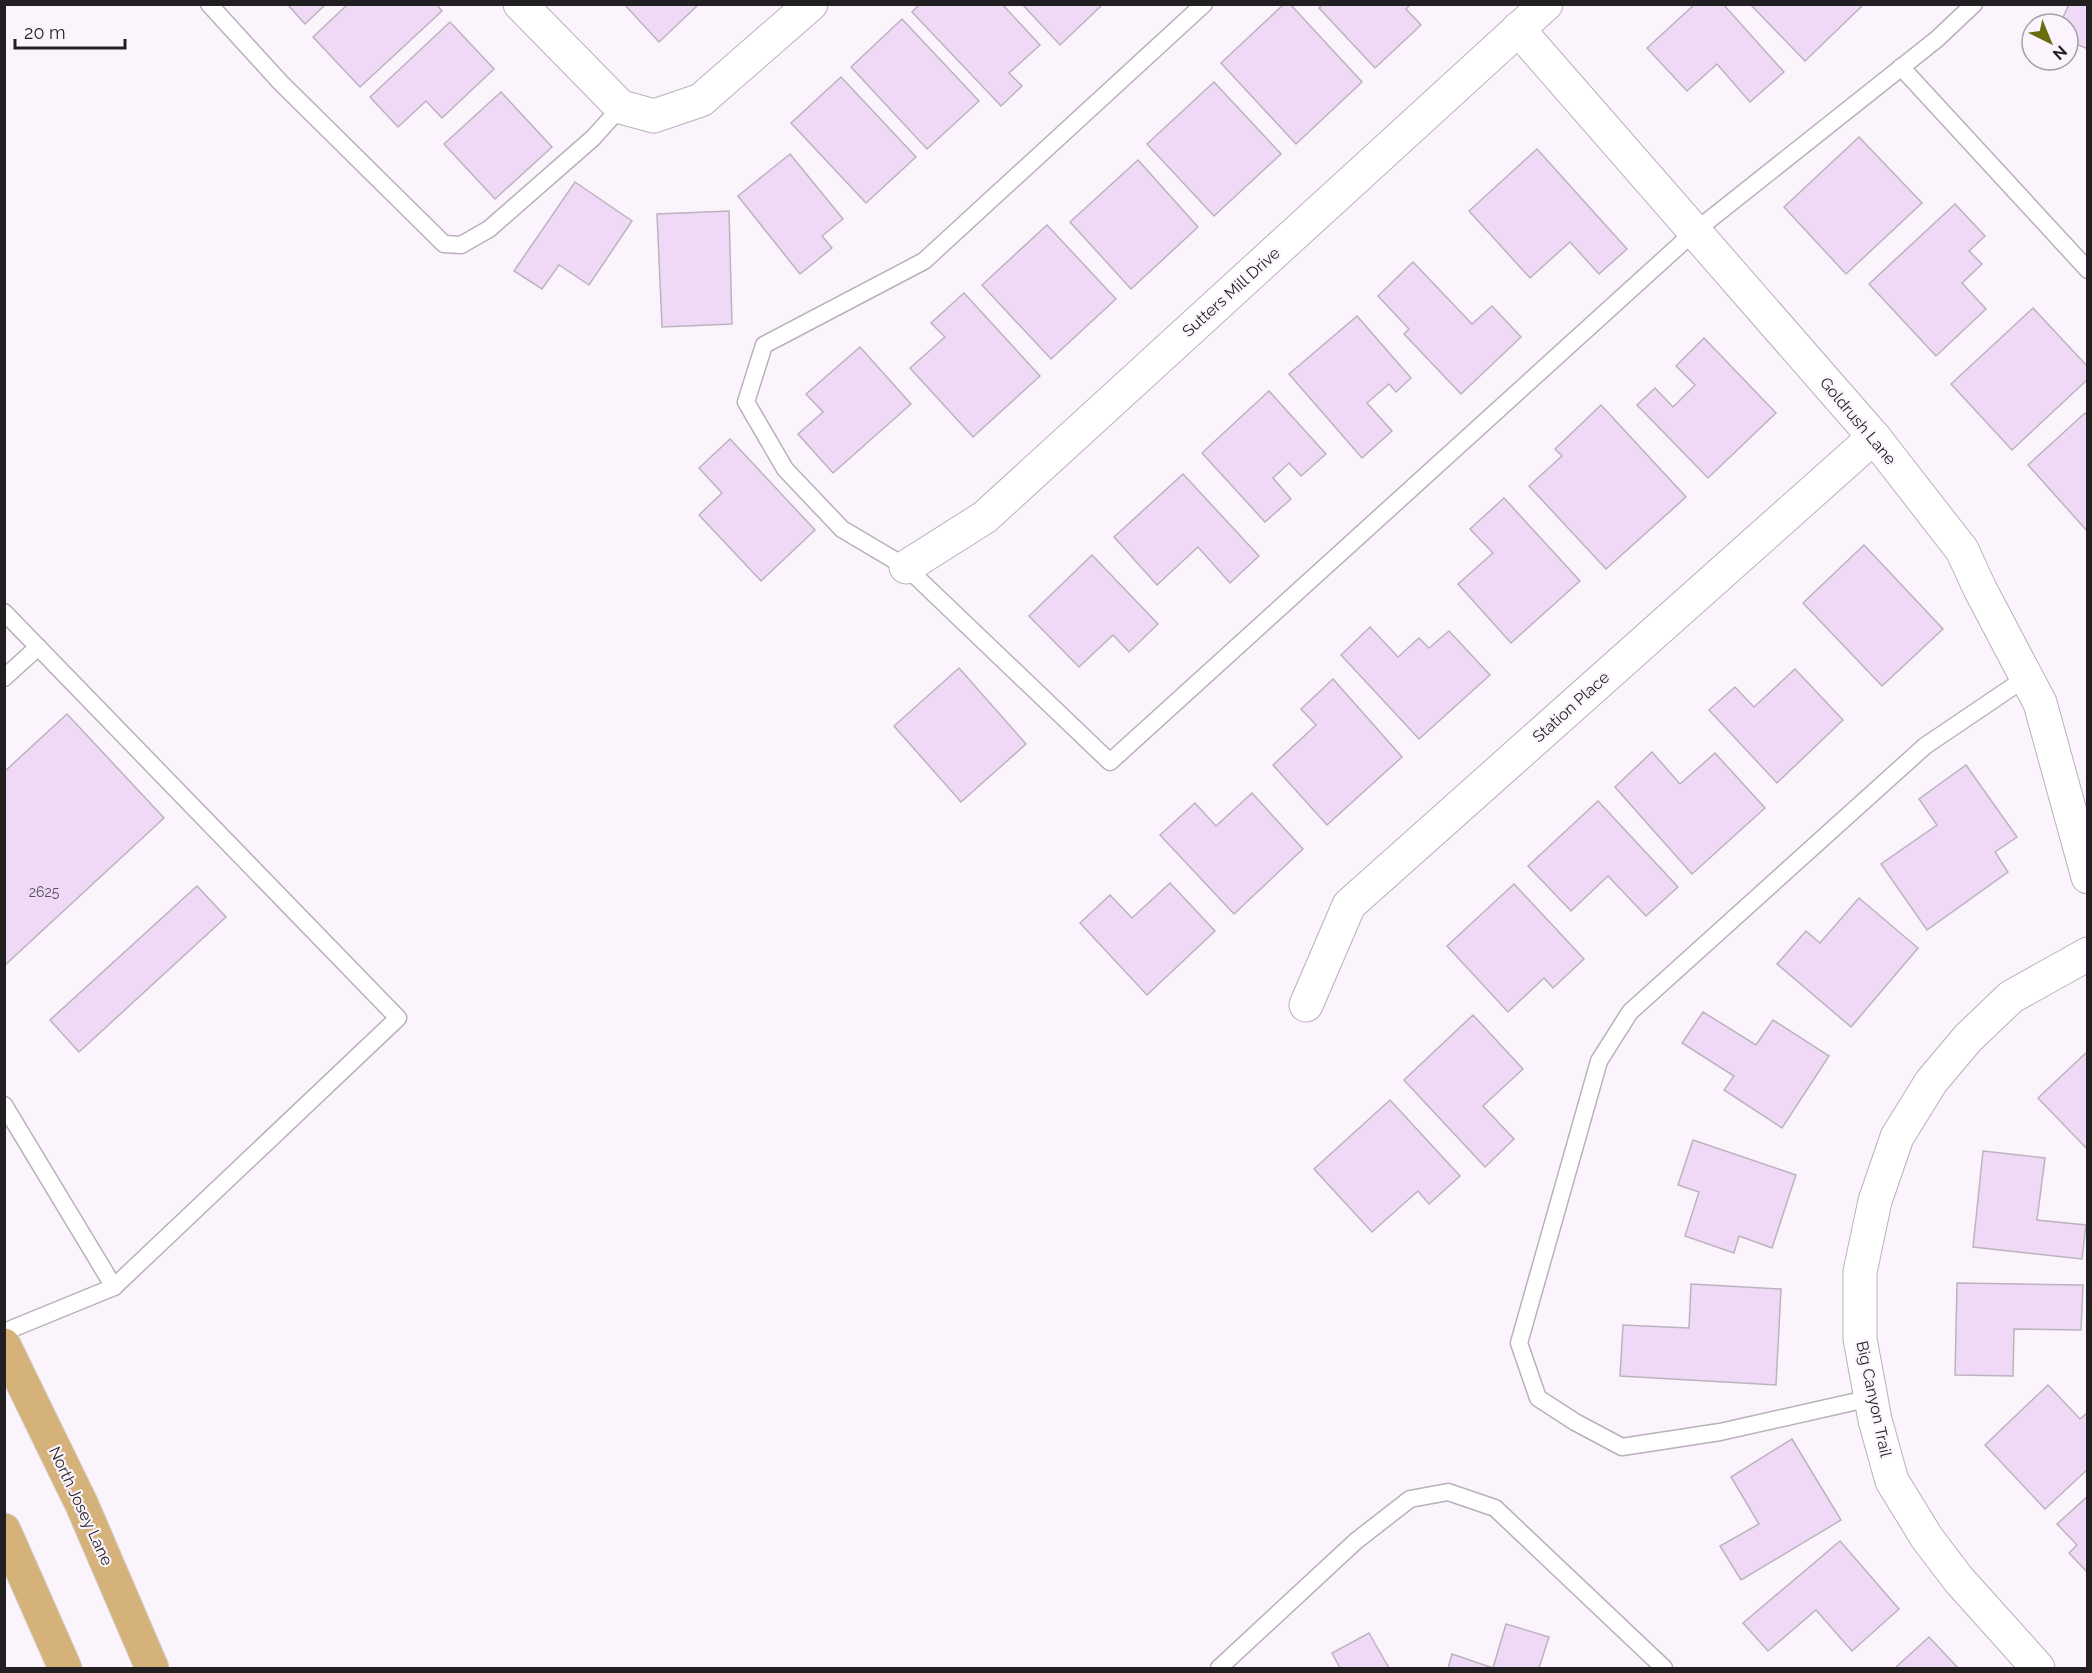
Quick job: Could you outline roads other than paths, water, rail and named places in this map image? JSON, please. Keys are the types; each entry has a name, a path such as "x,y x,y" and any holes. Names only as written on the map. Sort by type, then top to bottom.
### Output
{"main road":[{"name":"North Josey Lane","path":"4,1345 82,1505 152,1668"},
{"path":"4,1530 65,1668"}],"street":[{"path":"520,4 621,107 654,116 701,100 811,4"},
{"name":"Sutters Mill Drive","path":"906,567 985,517 1546,4"},
{"name":"Goldrush Lane","path":"1518,29 1874,437 1962,550 2040,703 2088,878"},
{"name":"Station Place","path":"1306,1005 1349,905 1874,437"},
{"name":"Big Canyon Trail","path":"2038,1668 1959,1580 1927,1538 1892,1481 1875,1420 1860,1339 1860,1272 1875,1201 1897,1137 1931,1082 1976,1030 2011,997 2088,954"}],"lane":[{"path":"209,4 280,82 444,244 461,245 489,229 593,138 621,107"},
{"path":"1204,4 924,261 764,345 746,402 785,469 842,529 906,567 1110,762 1694,232 1937,39 1974,4"},
{"path":"1901,68 2088,270"},
{"path":"4,612 398,1018 114,1287 4,1332"},
{"path":"4,678 38,646"},
{"path":"1871,1398 1720,1432 1622,1447 1538,1398 1519,1343 1599,1061 1630,1012 1925,746 2027,677"},
{"path":"4,1105 114,1287"},
{"path":"1219,1668 1356,1541 1410,1499 1448,1492 1496,1508 1664,1668"}]}
